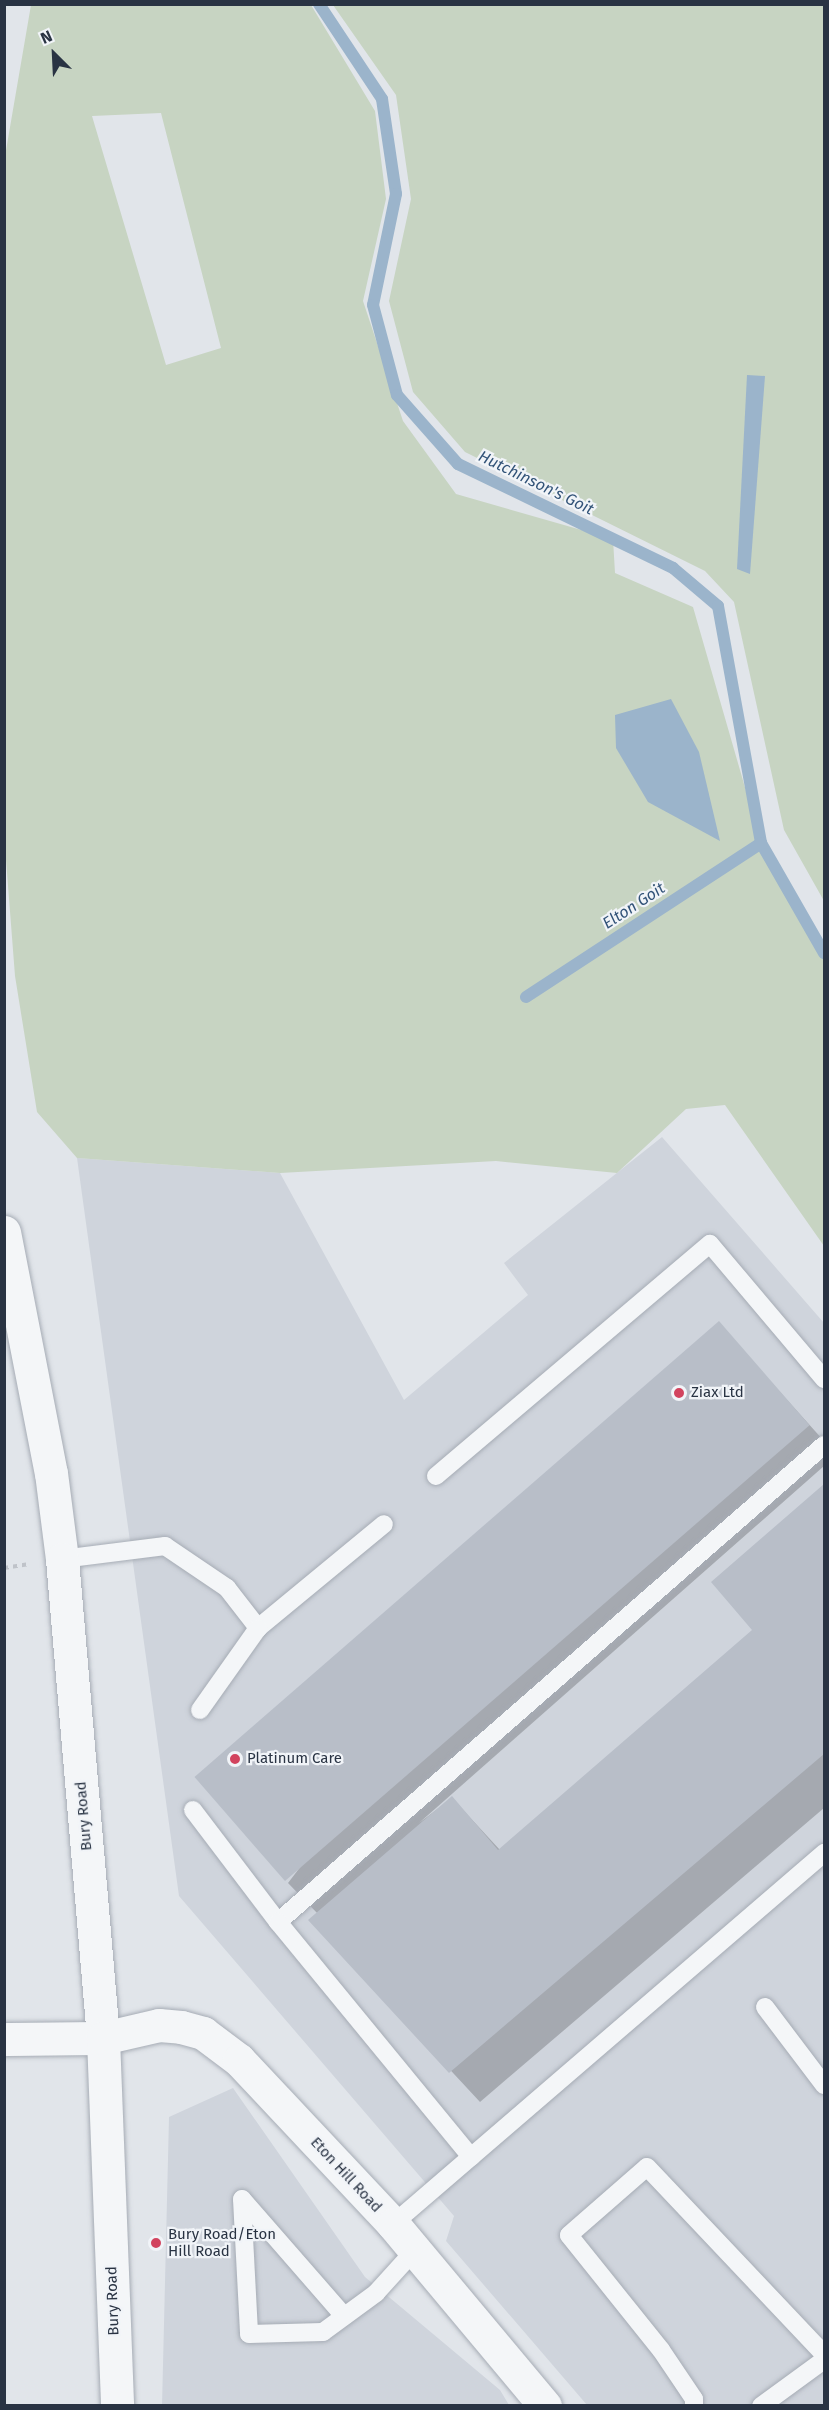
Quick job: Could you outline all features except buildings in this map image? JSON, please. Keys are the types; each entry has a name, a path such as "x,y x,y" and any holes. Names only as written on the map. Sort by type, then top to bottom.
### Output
{"street":[{"name":"Bury Road","path":"4,1232 51,1473 62,1559 103,2038 117,2406"},
{"name":"Eton Hill Road","path":"4,2039 103,2038 159,2025 203,2033 239,2060 393,2224 545,2406"}],"lane":[{"path":"436,1476 710,1244 825,1379"},
{"path":"278,1922 825,1445"},
{"path":"200,1710 258,1628 384,1524"},
{"path":"62,1559 165,1546 227,1588 258,1628"},
{"path":"194,1810 278,1922 471,2157"},
{"path":"393,2224 825,1854"},
{"path":"765,2007 825,2085"},
{"path":"694,2406 694,2399 661,2350 569,2235 647,2167 825,2354"},
{"path":"344,2316 242,2199 249,2334 324,2332 376,2293 415,2250"},
{"path":"761,2406 825,2360"}],"shaded area":[{"path":"662,1137 824,1323 824,2405 587,2405 446,2241 454,2216 179,1896 77,1158 280,1173 404,1400 528,1295 504,1263"},
{"path":"233,2088 365,2277 500,2390 509,2405 162,2406 169,2117"}],"green space":[{"path":"31,5 311,5 375,111 386,199 363,301 403,421 456,494 613,539 615,573 693,607 761,843 824,955 824,1246 725,1105 686,1109 617,1173 496,1161 280,1173 77,1158 37,1112 15,976 4,834 4,162","holes":["161,113 221,348 166,365 92,116"]},
{"path":"333,5 824,5 824,901 784,830 734,602 705,571 465,452 413,392 389,301 411,199 396,95"}],"water":[{"path":"747,375 765,376 750,574 737,569"},
{"path":"671,699 699,752 720,841 648,802 616,748 615,715"}],"waterway":[{"name":"Hutchinson's Goit","path":"319,4 382,99 396,194 373,305 397,395 458,464 673,568 718,606 761,843 824,953"},
{"name":"Elton Goit","path":"526,997 761,843"}],"place":[{"name":"Ziax Ltd","path":"679,1393"},
{"name":"Platinum Care","path":"235,1759"},
{"name":"Bury Road/Eton Hill Road","path":"156,2243"}]}
